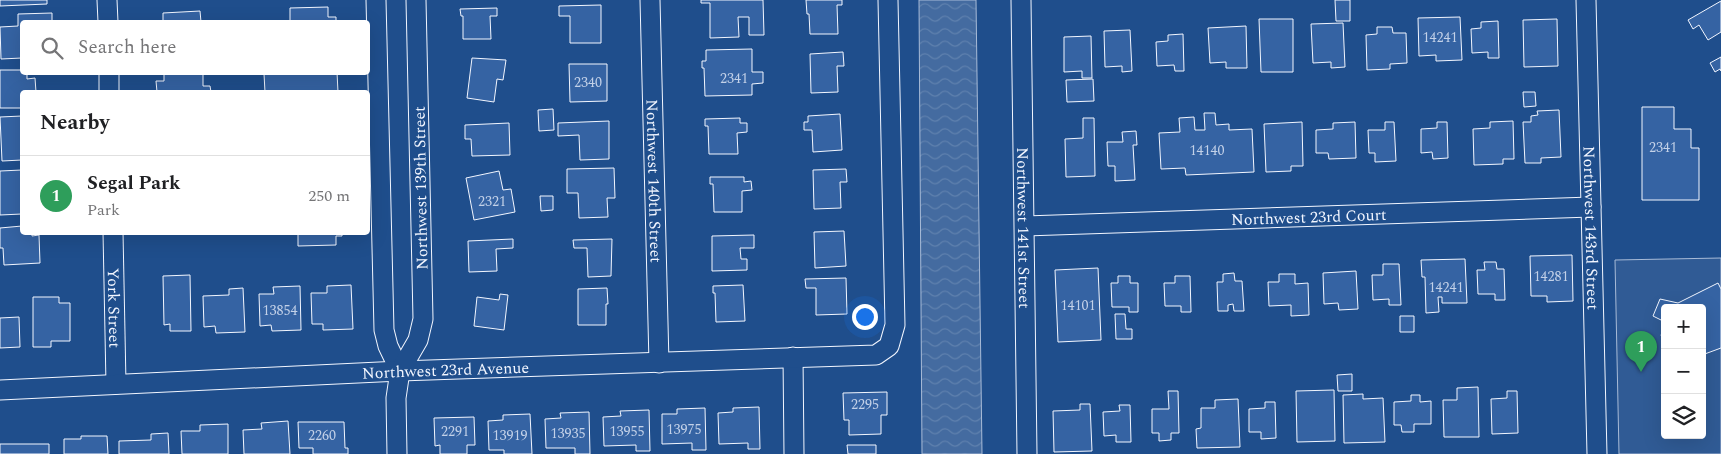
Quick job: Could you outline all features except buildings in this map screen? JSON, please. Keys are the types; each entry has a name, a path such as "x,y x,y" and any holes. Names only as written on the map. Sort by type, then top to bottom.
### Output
{"street":[{"path":"107,0 108,20"},
{"path":"376,0 384,330 388,346 400,370"},
{"name":"Northwest 139th Street","path":"397,454 396,398 400,370 418,340 423,319 416,0"},
{"name":"Northwest 140th Street","path":"650,0 659,363"},
{"name":"Northwest 23rd Avenue","path":"0,390 400,370 876,355 889,346 895,325 888,0"},
{"name":"Northwest 141st Street","path":"1021,0 1027,454"},
{"name":"Northwest 143rd Street","path":"1586,0 1597,454"},
{"path":"109,75 110,90"},
{"name":"Northwest 23rd Court","path":"1025,226 1591,207"},
{"name":"York Street","path":"113,235 116,384"},
{"path":"792,357 794,454"}],"shaded area":[{"path":"1721,258 1721,454 1619,454 1615,260"}],"water":[{"path":"919,0 976,0 982,454 922,454"}],"place":[{"name":"Segal Park","path":"1641,372"}]}
